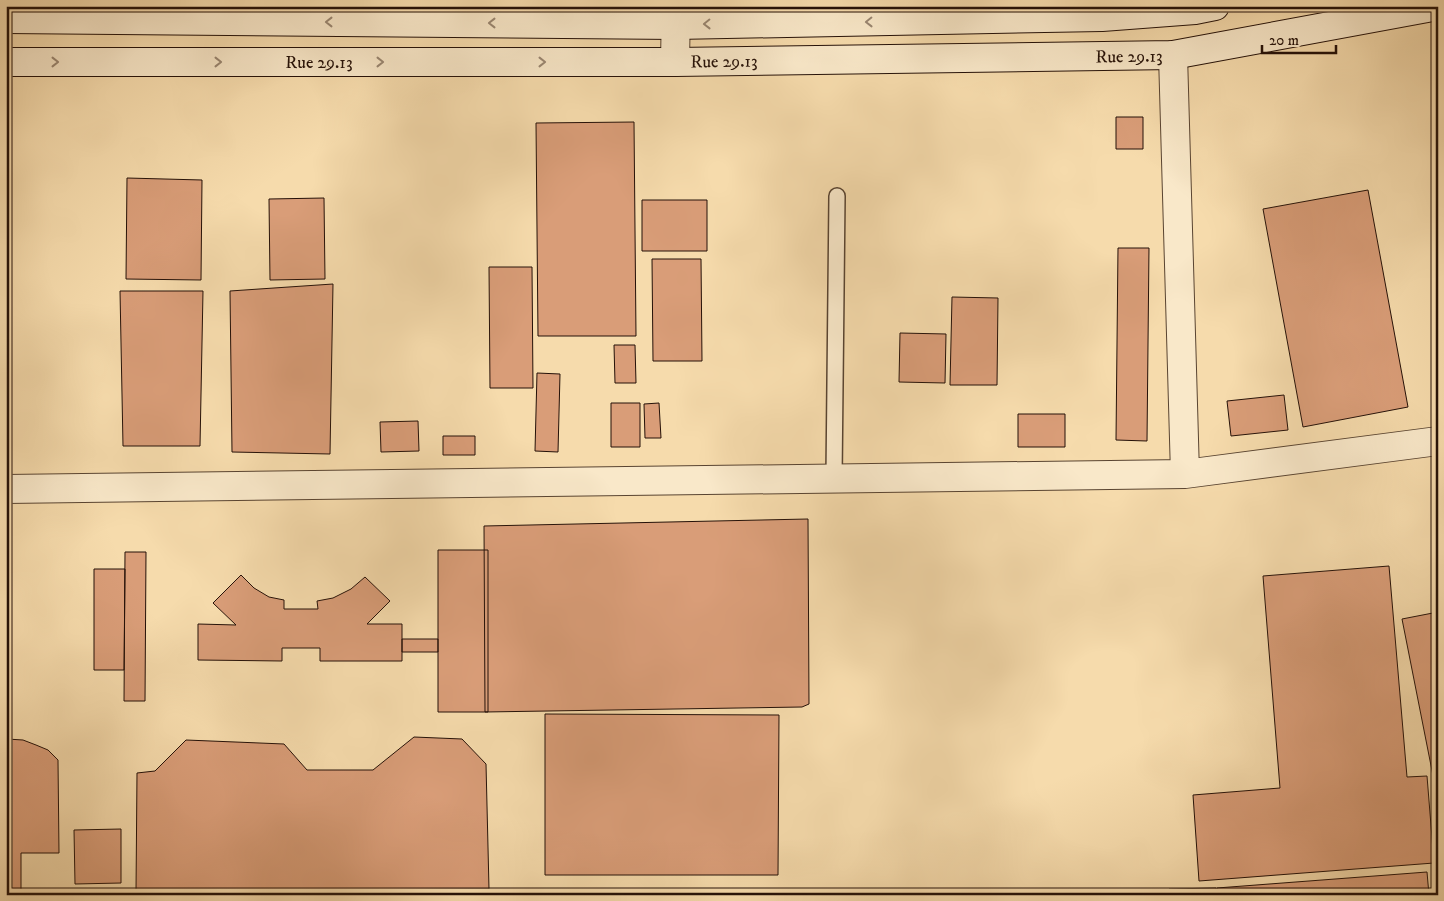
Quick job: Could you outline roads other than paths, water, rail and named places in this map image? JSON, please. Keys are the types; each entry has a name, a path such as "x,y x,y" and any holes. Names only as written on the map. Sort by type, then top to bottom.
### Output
{"main road":[{"path":"6,19 676,16 1102,18 1195,10 1215,6"},
{"name":"Rue 29.13","path":"6,62 675,62 1173,55 1438,6"},
{"path":"675,62 676,16"},
{"path":"1173,55 1185,474"},
{"path":"6,489 1185,474 1438,441"}],"lane":[{"path":"834,478 837,196"}]}
